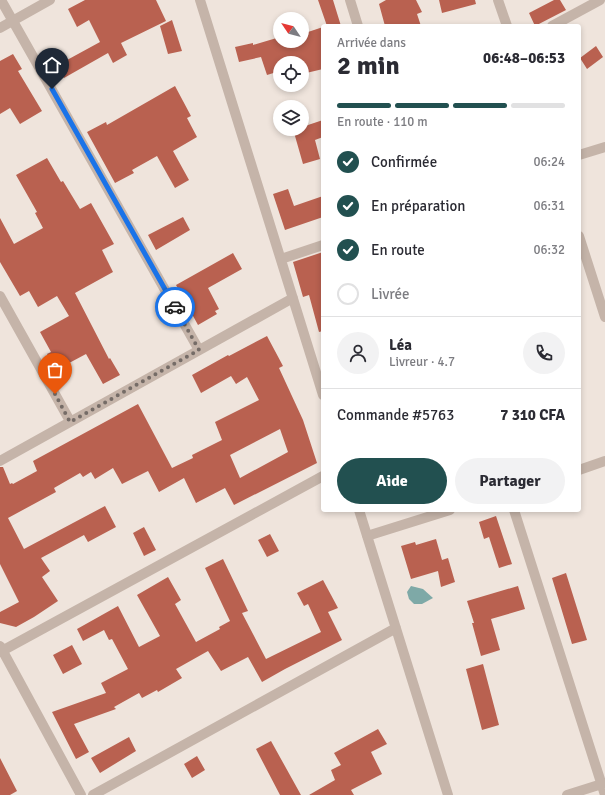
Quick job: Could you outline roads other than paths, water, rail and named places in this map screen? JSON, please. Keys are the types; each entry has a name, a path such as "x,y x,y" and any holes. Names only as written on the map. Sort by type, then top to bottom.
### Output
{"street":[{"path":"1,0 199,350"},
{"path":"0,28 50,0"},
{"path":"200,0 321,389"},
{"path":"350,0 357,24"},
{"path":"498,0 506,24"},
{"path":"556,24 600,0"},
{"path":"581,154 605,147"},
{"path":"581,242 605,317"},
{"path":"281,259 321,246"},
{"path":"0,296 70,422"},
{"path":"0,461 293,298"},
{"path":"581,469 605,461"},
{"path":"81,795 1,650 321,477"},
{"path":"360,512 448,795"},
{"path":"367,536 444,512"},
{"path":"515,512 605,794"},
{"path":"93,795 396,628"},
{"path":"567,795 603,784"}],"water":[{"path":"411,586 423,589 433,598 422,604 414,604 409,599 407,592"}]}
